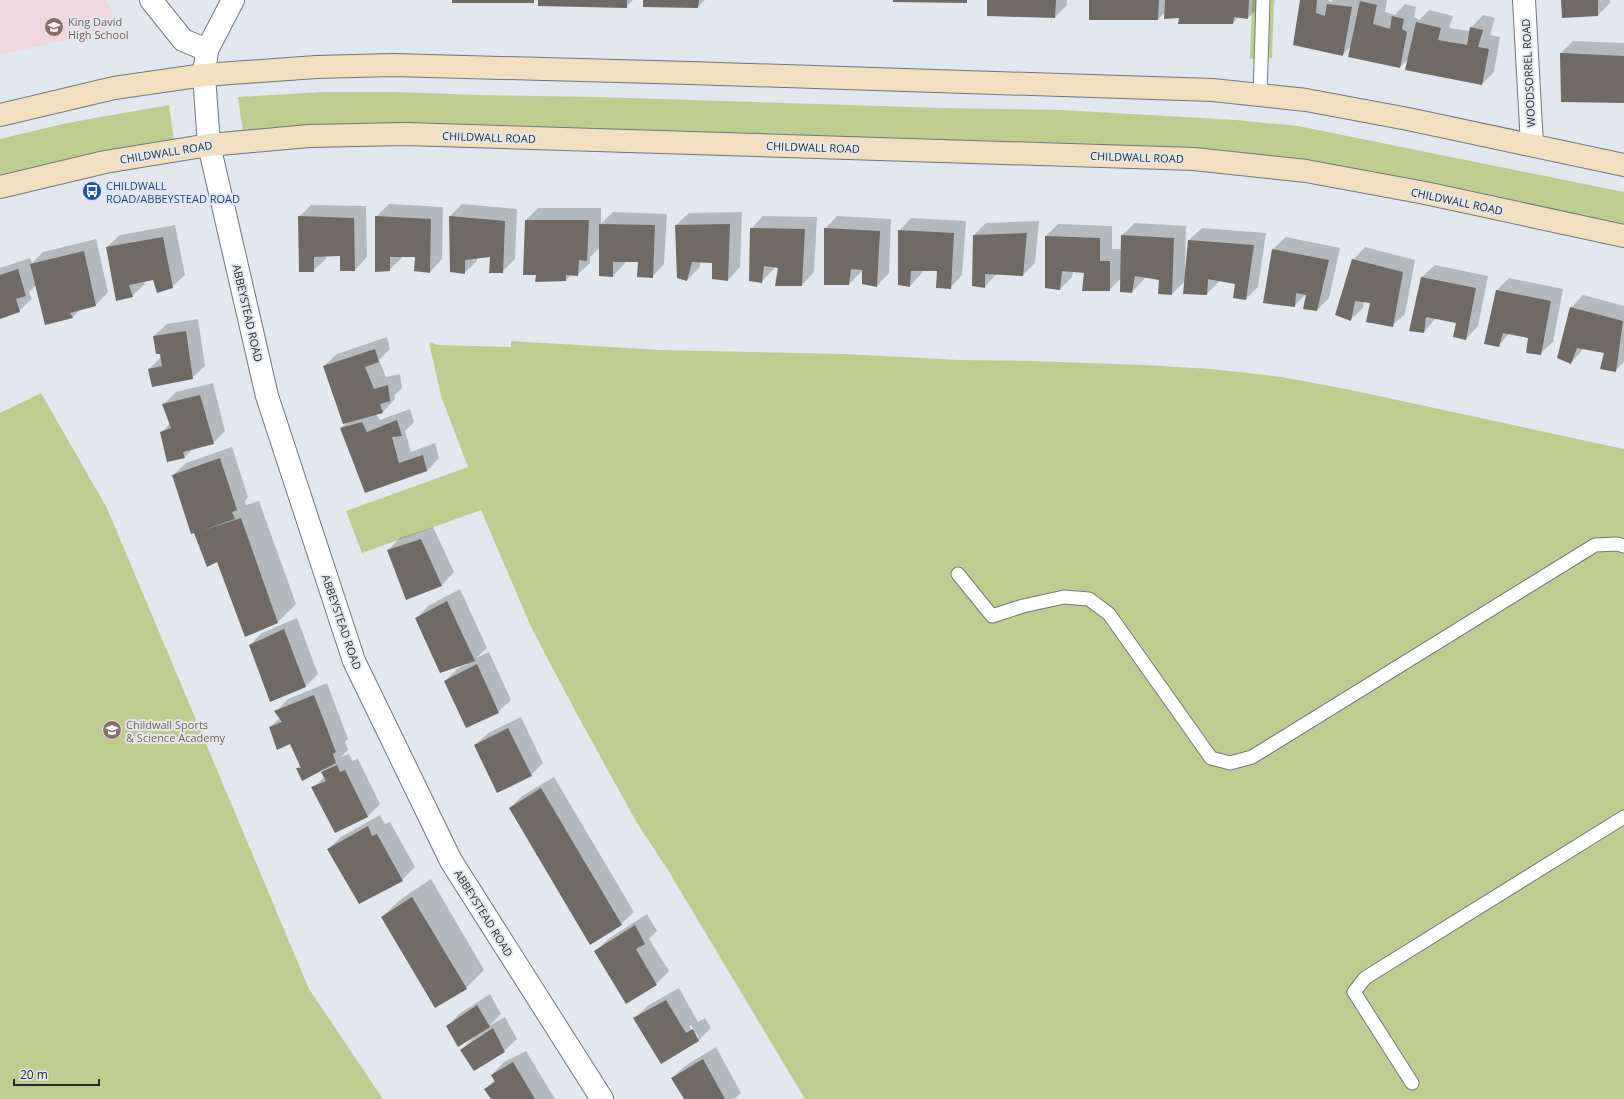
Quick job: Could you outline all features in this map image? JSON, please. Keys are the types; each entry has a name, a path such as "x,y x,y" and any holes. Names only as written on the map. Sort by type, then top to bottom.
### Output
{"main road":[{"path":"0,116 114,88 204,75 316,67 393,65 690,72 1213,90 1306,100 1624,165"},
{"name":"CHILDWALL ROAD","path":"0,187 105,162 209,145 309,136 406,134 1194,159 1306,171 1425,193 1624,236"}],"street":[{"path":"152,0 183,40 207,50 233,0"},
{"name":"WOODSORREL ROAD","path":"1524,0 1532,145"},
{"name":"ABBEYSTEAD ROAD","path":"207,50 204,75 209,145 267,396 354,661 451,861 602,1099"}],"lane":[{"path":"1260,95 1263,0"},
{"path":"958,574 992,616 1023,606 1064,597 1089,599 1109,614 1211,758 1230,763 1252,757 1595,545 1617,544 1624,546"},
{"path":"1412,1083 1354,992 1365,978 1624,817"}],"shaded area":[{"name":"King David High School","path":"0,0 106,0 112,12 111,20 109,27 102,32 0,55"}],"green space":[{"path":"1252,0 1276,0 1274,1 1272,58 1250,59"},
{"path":"324,92 397,92 1061,110 1236,120 1298,126 1624,192 1624,226 1291,160 243,133 238,97"},
{"path":"169,105 174,141 0,178 0,139 67,123"},
{"path":"511,341 661,350 845,354 959,360 1144,365 1211,369 1282,377 1351,390 1624,449 1624,1099 805,1099 666,867 637,823 579,718 532,629 481,510 362,553 346,511 468,467 441,396 429,342 438,345 511,347"},
{"name":"Childwall Sports & Science Academy","path":"41,393 107,508 309,989 383,1099 0,1099 0,413"}],"building":[{"path":"452,0 534,0 534,3 452,3"},
{"path":"538,0 627,0 627,8 538,6"},
{"path":"643,0 699,0 698,8 643,7"},
{"path":"893,0 967,0 967,3 893,2"},
{"path":"987,0 1056,0 1055,18 987,16"},
{"path":"1089,0 1159,0 1158,20 1089,20"},
{"path":"1165,0 1249,0 1248,19 1234,17 1233,24 1178,24 1179,18 1164,19"},
{"path":"1300,0 1317,0 1316,13 1325,16 1327,4 1352,7 1343,56 1293,45"},
{"path":"1561,0 1598,0 1598,16 1562,18"},
{"path":"1360,1 1377,5 1373,24 1390,29 1392,16 1404,19 1402,29 1407,32 1400,68 1348,57"},
{"path":"1416,22 1441,28 1438,40 1467,45 1470,27 1483,30 1478,47 1489,49 1482,85 1405,70"},
{"path":"1560,53 1624,56 1624,103 1561,102"},
{"path":"298,216 354,218 355,271 340,271 340,256 314,257 314,272 299,272"},
{"path":"375,216 431,219 430,273 414,271 415,257 390,257 390,271 375,272"},
{"path":"449,216 505,221 503,273 489,273 490,257 465,260 465,274 450,272"},
{"path":"525,220 589,220 587,261 579,260 578,276 566,275 566,281 535,282 536,275 523,275"},
{"path":"599,224 655,225 653,278 637,277 638,262 613,262 613,277 599,276"},
{"path":"730,224 728,281 712,279 712,263 692,262 687,281 677,278 675,225"},
{"path":"750,228 805,229 802,286 775,286 778,268 764,266 762,283 749,281"},
{"path":"824,228 880,231 877,287 862,284 862,270 851,269 849,285 824,285"},
{"path":"898,230 954,233 951,289 936,288 937,271 911,271 910,287 898,285"},
{"path":"1027,233 1023,276 985,274 985,288 972,286 973,235"},
{"path":"1121,235 1174,238 1172,295 1158,294 1159,280 1135,276 1132,293 1120,292"},
{"path":"1045,236 1100,238 1100,261 1110,261 1110,291 1082,291 1084,273 1062,271 1060,290 1045,288"},
{"path":"163,237 173,288 157,293 153,280 129,285 133,297 116,301 106,247"},
{"path":"1188,240 1254,245 1246,300 1233,298 1235,284 1208,279 1207,295 1183,294"},
{"path":"1272,249 1329,260 1317,311 1303,309 1306,295 1296,293 1295,307 1263,303"},
{"path":"84,251 96,306 70,313 73,318 45,325 30,264"},
{"path":"1352,259 1403,272 1393,327 1366,322 1370,303 1355,301 1351,321 1335,315"},
{"path":"18,269 26,296 16,299 20,312 0,319 0,275"},
{"path":"1421,277 1476,288 1466,340 1453,337 1456,323 1426,317 1424,333 1409,331"},
{"path":"1496,290 1551,301 1541,355 1526,353 1528,338 1503,333 1499,347 1484,344"},
{"path":"1570,307 1623,321 1616,372 1600,369 1604,353 1577,348 1571,364 1557,358"},
{"path":"186,331 193,379 152,387 148,369 162,366 160,354 156,354 153,336"},
{"path":"375,349 379,362 365,367 374,389 388,385 390,401 380,404 383,413 343,424 323,366"},
{"path":"200,395 214,444 183,452 185,458 167,462 160,432 171,428 162,404"},
{"path":"397,420 402,436 392,437 399,463 423,455 427,471 365,493 340,428 362,422 367,432"},
{"path":"220,458 237,510 232,512 235,519 201,531 241,518 278,623 245,637 217,562 207,567 194,533 191,534 172,475"},
{"path":"421,539 442,586 406,600 387,550"},
{"path":"447,601 475,661 440,673 415,618"},
{"path":"284,629 306,687 270,702 249,645"},
{"path":"477,664 499,713 466,728 444,681"},
{"path":"314,695 336,752 333,754 336,763 302,781 296,768 301,768 290,744 277,750 269,727 282,722 274,711"},
{"path":"508,728 532,776 497,793 474,745"},
{"path":"337,765 340,772 345,770 368,817 335,833 311,787 326,781 321,772"},
{"path":"541,788 622,925 590,945 509,808"},
{"path":"368,826 372,836 377,834 403,881 359,904 327,849"},
{"path":"412,897 467,989 435,1008 381,917"},
{"path":"635,925 645,944 636,949 657,985 626,1004 594,951"},
{"path":"666,1000 686,1033 693,1029 699,1041 661,1064 633,1018"},
{"path":"477,1005 490,1027 458,1047 446,1026"},
{"path":"493,1028 505,1052 474,1071 460,1050"},
{"path":"703,1059 725,1099 684,1099 671,1078"},
{"path":"513,1062 535,1099 491,1099 484,1089 495,1082 491,1075"}],"place":[{"name":"King David High School","path":"54,27"},
{"name":"CHILDWALL ROAD/ABBEYSTEAD ROAD","path":"92,191"},
{"name":"Childwall Sports & Science Academy","path":"112,730"}]}
